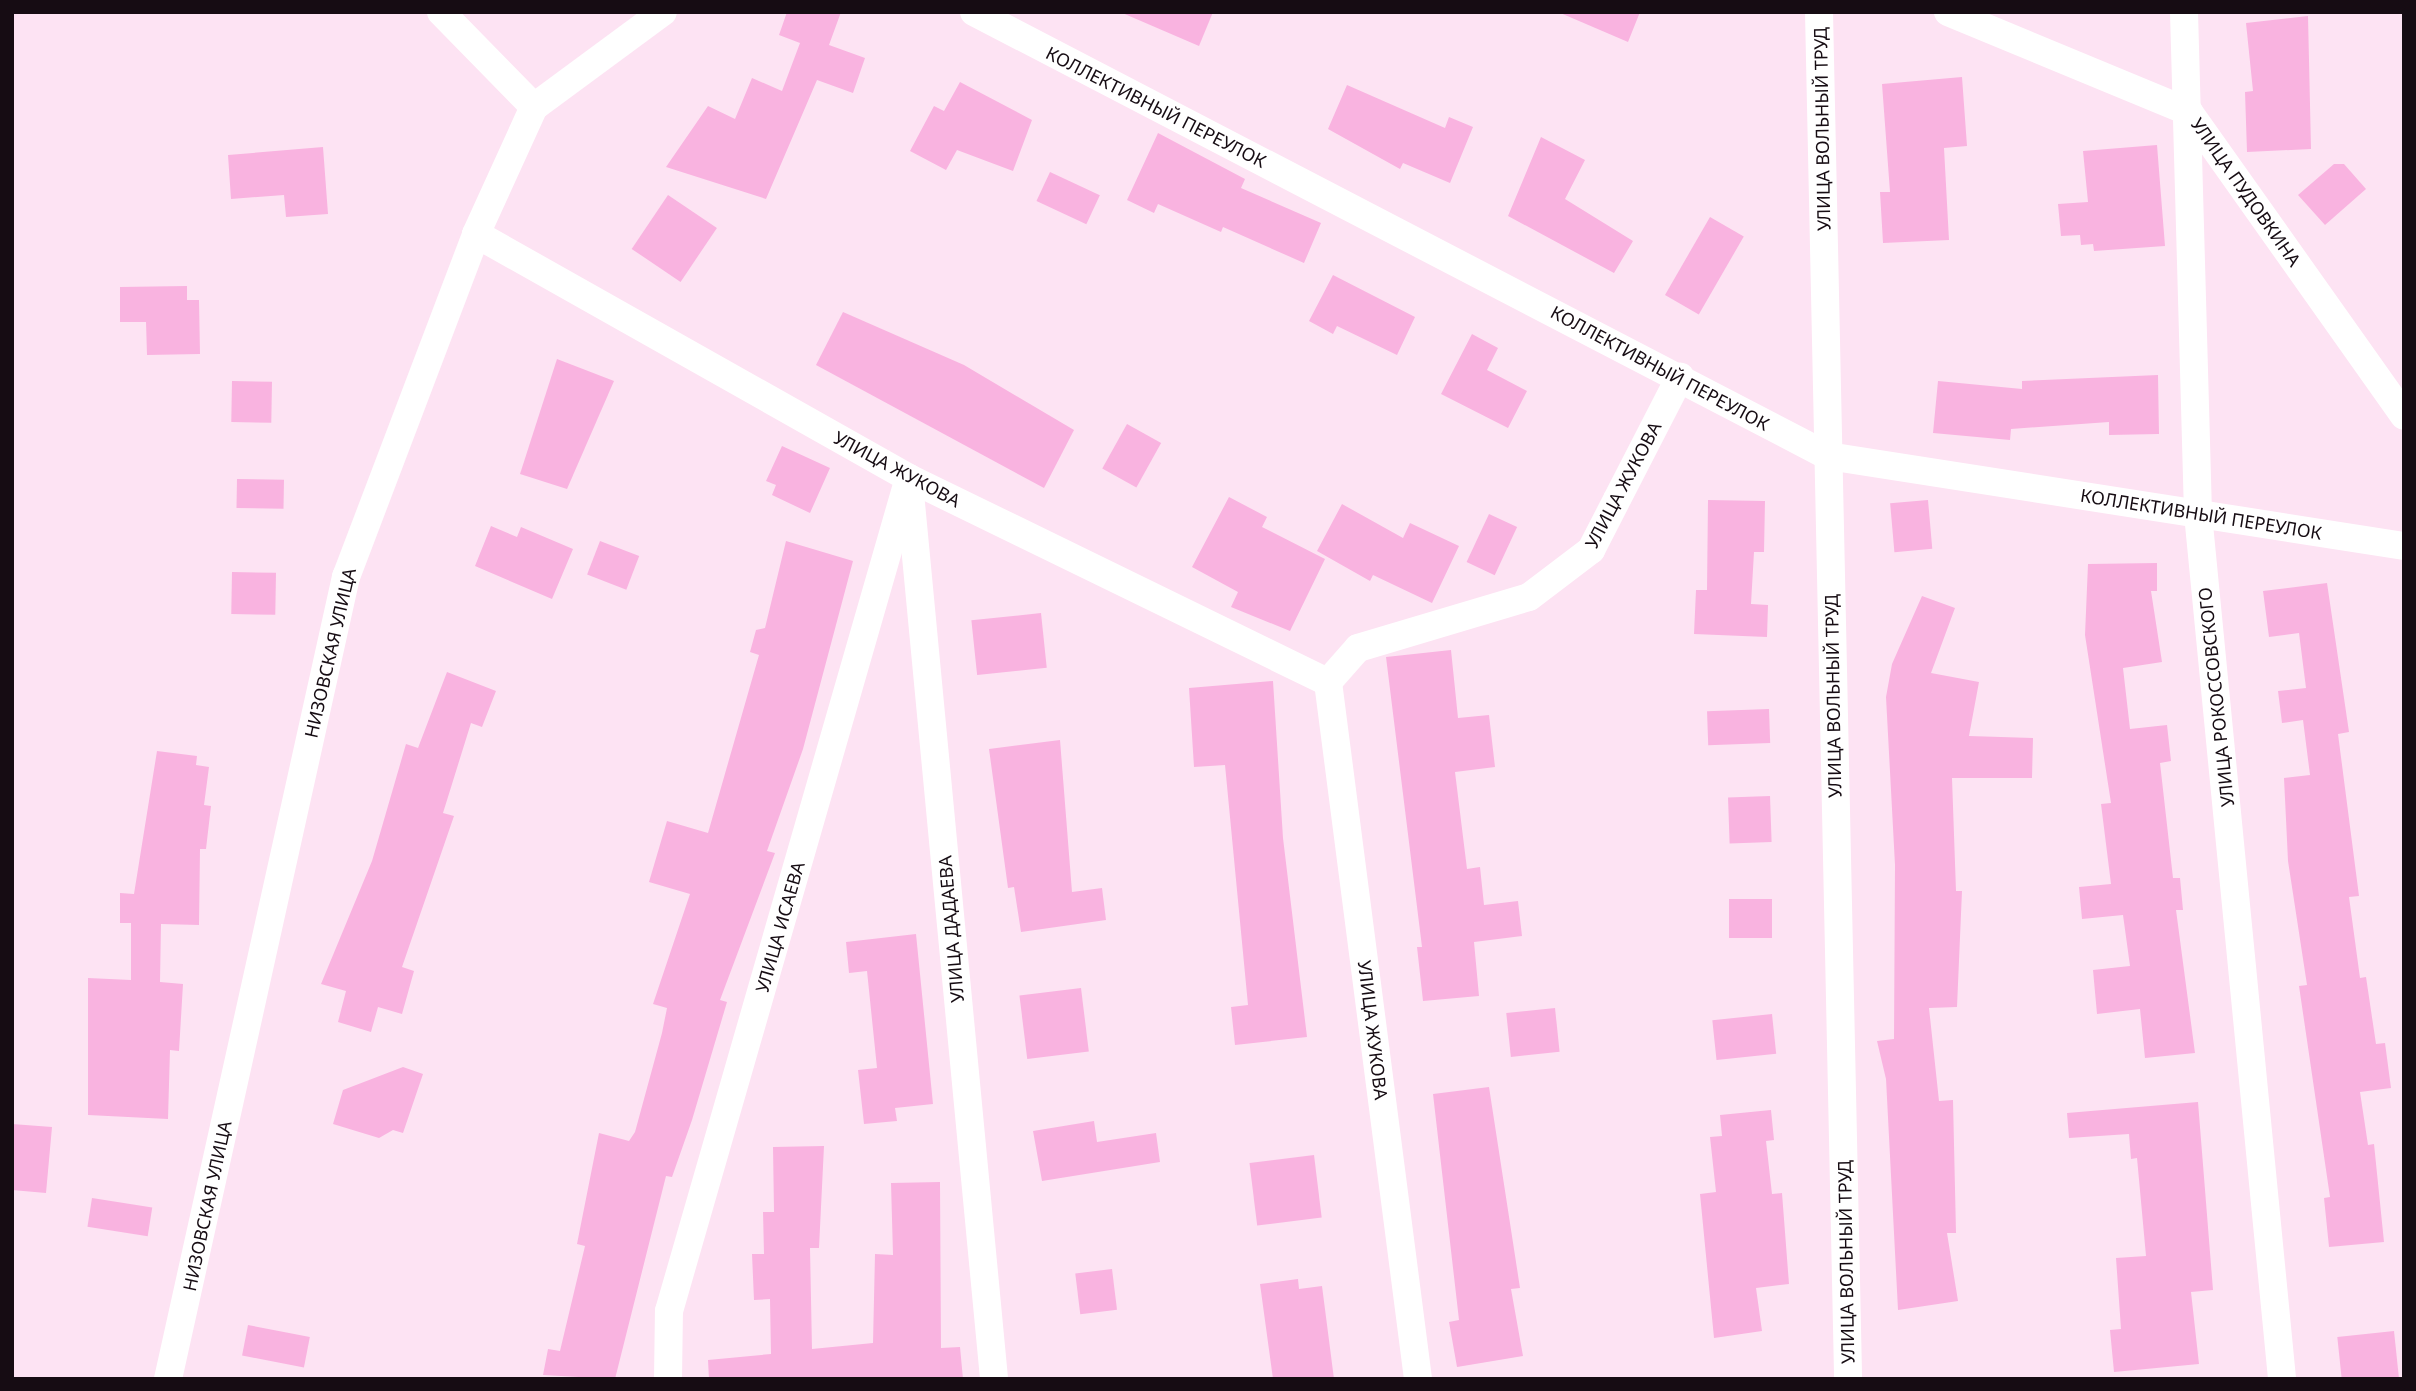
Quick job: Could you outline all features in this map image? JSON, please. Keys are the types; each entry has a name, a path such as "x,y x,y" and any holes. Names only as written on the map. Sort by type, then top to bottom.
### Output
{"street":[{"path":"441,12 534,107"},
{"name":"НИЗОВСКАЯ УЛИЦА","path":"168,1379 346,577 476,234 534,107 663,12"},
{"name":"КОЛЛЕКТИВНЫЙ ПЕРЕУЛОК","path":"974,12 1828,456 2404,546"},
{"name":"УЛИЦА ВОЛЬНЫЙ ТРУД","path":"1819,12 1848,1379"},
{"name":"УЛИЦА ПУДОВКИНА","path":"1948,12 2189,112 2404,416"},
{"name":"УЛИЦА РОКОССОВСКОГО","path":"2184,12 2189,112 2198,514 2282,1379"},
{"name":"УЛИЦА ЖУКОВА","path":"476,234 909,478 1328,682"},
{"name":"УЛИЦА ЖУКОВА","path":"1418,1379 1328,682 1358,648 1529,597 1591,550 1680,377"},
{"name":"УЛИЦА ИСАЕВА","path":"668,1379 669,1311 909,478"},
{"name":"УЛИЦА ДАДАЕВА","path":"909,478 994,1379"}],"building":[{"path":"787,12 841,12 829,45 865,58 853,93 817,80 766,199 666,167 708,106 735,119 752,78 782,91 800,43 779,35"},
{"path":"1120,12 1213,12 1199,46"},
{"path":"1558,12 1640,12 1628,42"},
{"path":"2308,16 2311,149 2247,152 2245,92 2253,91 2246,23"},
{"path":"1962,77 1967,146 1944,148 1949,240 1883,243 1880,192 1890,192 1882,84"},
{"path":"960,82 1032,120 1013,171 957,150 946,170 910,151 934,106 944,111"},
{"path":"1347,85 1445,128 1449,117 1473,127 1450,183 1403,163 1400,169 1328,129"},
{"path":"1158,133 1245,179 1241,188 1321,223 1304,263 1223,227 1221,232 1158,204 1154,213 1127,200"},
{"path":"1541,137 1585,160 1565,199 1633,241 1614,273 1508,216"},
{"path":"2157,145 2165,246 2094,251 2093,244 2081,245 2080,235 2061,236 2058,204 2088,202 2083,151"},
{"path":"323,147 328,214 286,217 284,195 231,199 228,155"},
{"path":"2334,164 2344,164 2366,189 2325,225 2298,195"},
{"path":"1050,172 1100,195 1086,224 1036,201"},
{"path":"668,195 717,228 681,282 632,249"},
{"path":"1710,217 1744,236 1699,314 1665,295"},
{"path":"1333,275 1415,317 1397,355 1337,326 1333,334 1309,321"},
{"path":"187,286 187,300 199,300 200,354 147,355 146,322 120,322 120,287"},
{"path":"843,312 964,365 1074,430 1044,488 816,365"},
{"path":"1472,334 1498,348 1487,370 1527,391 1508,428 1441,394"},
{"path":"557,359 614,381 567,489 520,474"},
{"path":"2158,375 2159,434 2109,435 2109,422 2011,429 2010,440 1933,433 1938,381 2022,389 2022,381"},
{"path":"232,381 272,382 271,423 231,422"},
{"path":"1127,424 1161,443 1136,488 1102,469"},
{"path":"782,446 830,468 810,513 772,495 776,485 766,481"},
{"path":"237,479 284,480 283,509 236,508"},
{"path":"1229,497 1267,517 1262,527 1325,559 1290,631 1231,607 1238,592 1192,567"},
{"path":"1708,500 1765,501 1764,552 1754,552 1751,604 1768,605 1767,637 1694,634 1696,590 1707,590"},
{"path":"1928,500 1932,549 1894,552 1890,503"},
{"path":"1342,504 1403,538 1410,523 1459,546 1432,603 1373,575 1370,581 1317,551"},
{"path":"1489,514 1517,527 1495,575 1467,562"},
{"path":"491,526 517,537 521,527 573,549 552,599 475,566"},
{"path":"600,541 639,556 626,590 587,575"},
{"path":"786,541 853,561 803,749 767,851 775,853 720,1000 727,1002 692,1120 672,1177 666,1176 615,1379 543,1375 548,1349 560,1351 585,1246 577,1244 599,1133 629,1141 635,1132 662,1033 667,1008 653,1004 690,894 649,882 667,821 708,833 759,655 750,652 756,630 765,628"},
{"path":"2157,563 2157,591 2151,591 2162,662 2123,668 2130,729 2167,725 2171,761 2160,763 2173,878 2180,878 2183,910 2176,910 2195,1053 2145,1058 2140,1009 2097,1014 2093,970 2130,966 2123,915 2082,919 2079,887 2111,884 2101,804 2111,803 2085,635 2088,564"},
{"path":"232,572 276,573 275,615 231,614"},
{"path":"2327,583 2349,732 2338,734 2359,896 2349,897 2360,978 2366,977 2376,1044 2385,1043 2391,1088 2360,1092 2368,1145 2374,1144 2384,1242 2329,1247 2324,1198 2330,1197 2299,986 2307,985 2288,861 2284,778 2310,775 2303,720 2282,723 2278,691 2306,688 2299,633 2269,637 2263,591"},
{"path":"1922,596 1955,608 1931,673 1979,682 1969,736 2033,738 2032,778 1952,778 1956,891 1962,891 1957,1007 1929,1008 1939,1101 1953,1100 1956,1233 1947,1233 1958,1301 1898,1310 1886,1079 1877,1041 1894,1039 1895,865 1886,697 1892,664"},
{"path":"1041,613 1047,668 977,675 971,620"},
{"path":"1451,650 1458,718 1489,715 1495,767 1455,772 1467,869 1480,867 1484,905 1518,901 1522,936 1474,942 1479,996 1423,1001 1417,947 1422,947 1386,657"},
{"path":"447,672 496,691 482,727 471,723 443,813 454,816 402,967 414,971 402,1014 378,1007 371,1032 338,1022 346,991 321,984 372,861 406,744 418,748"},
{"path":"1273,681 1283,838 1307,1037 1235,1045 1231,1007 1248,1005 1225,765 1194,767 1189,688"},
{"path":"1769,709 1770,743 1708,745 1707,711"},
{"path":"1060,740 1072,892 1102,888 1106,920 1021,932 1014,887 1008,888 989,749"},
{"path":"157,751 197,756 196,765 209,767 204,805 211,806 206,849 200,849 199,925 161,924 160,982 183,984 179,1051 170,1050 168,1119 88,1115 88,978 131,980 131,923 120,923 120,893 134,894"},
{"path":"1770,796 1772,842 1730,843 1728,797"},
{"path":"1729,899 1772,899 1772,938 1729,938"},
{"path":"916,934 933,1104 895,1108 897,1121 864,1124 858,1070 877,1068 867,971 849,973 846,942"},
{"path":"1081,988 1089,1052 1027,1059 1019,996"},
{"path":"1555,1008 1560,1052 1511,1057 1506,1013"},
{"path":"1772,1014 1776,1054 1717,1060 1712,1020"},
{"path":"403,1067 423,1074 403,1133 393,1130 379,1138 333,1124 343,1090"},
{"path":"1489,1087 1520,1288 1511,1289 1523,1356 1457,1367 1449,1322 1459,1320 1433,1094"},
{"path":"2198,1102 2213,1290 2191,1292 2199,1364 2114,1372 2110,1330 2121,1329 2116,1258 2146,1256 2137,1158 2131,1159 2129,1134 2069,1138 2067,1113"},
{"path":"1771,1110 1774,1140 1766,1141 1772,1194 1782,1193 1789,1284 1756,1288 1762,1331 1714,1338 1700,1194 1716,1192 1710,1137 1722,1136 1720,1115"},
{"path":"1094,1121 1097,1142 1156,1133 1160,1162 1042,1181 1033,1131"},
{"path":"12,1124 52,1127 46,1193 12,1190"},
{"path":"824,1146 819,1248 810,1248 812,1349 873,1343 875,1254 893,1255 891,1183 940,1182 941,1348 960,1347 963,1379 709,1379 708,1360 771,1354 770,1299 754,1300 752,1254 764,1254 763,1212 774,1212 773,1147"},
{"path":"1314,1155 1322,1218 1257,1225 1249,1163"},
{"path":"92,1198 152,1208 148,1236 87,1227"},
{"path":"1112,1269 1117,1310 1080,1314 1075,1274"},
{"path":"1298,1279 1299,1289 1322,1286 1334,1379 1273,1379 1260,1284"},
{"path":"248,1325 310,1337 304,1367 242,1355"},
{"path":"2394,1331 2399,1379 2342,1379 2337,1337"}]}
